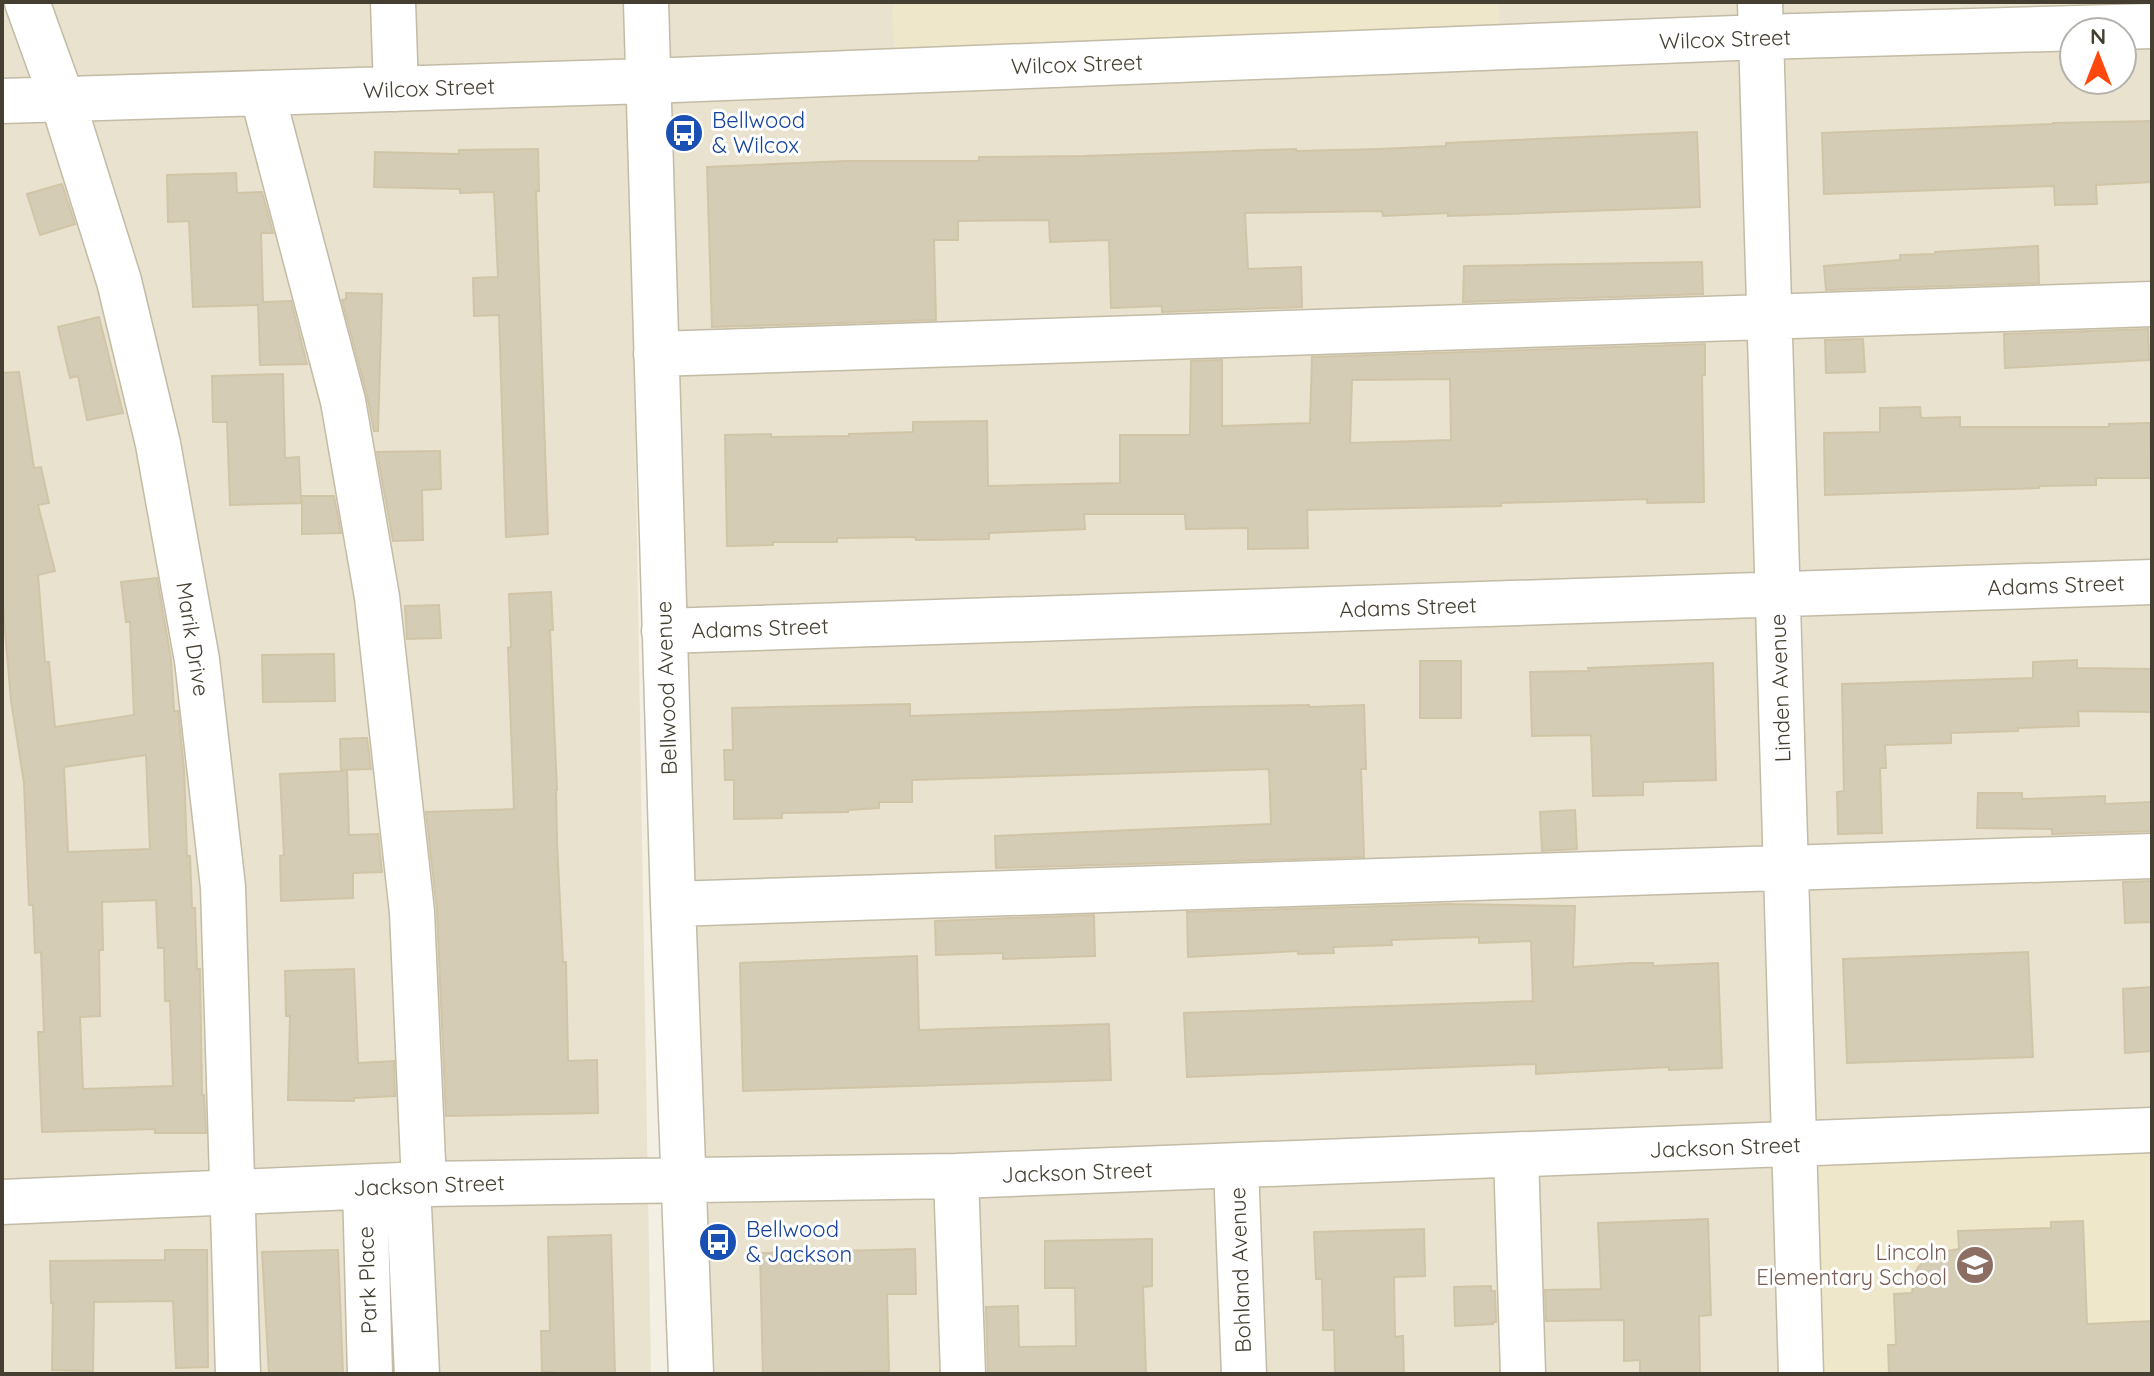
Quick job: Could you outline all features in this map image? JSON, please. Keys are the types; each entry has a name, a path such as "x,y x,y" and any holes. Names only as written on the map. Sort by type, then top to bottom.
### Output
{"street":[{"name":"Marik Drive","path":"27,2 62,99 119,281 158,444 197,660 223,887 238,1374"},
{"path":"393,2 396,89"},
{"name":"Bellwood Avenue","path":"646,2 664,631 691,1374"},
{"name":"Wilcox Street","path":"2,101 648,81 1761,20 2152,26"},
{"name":"Linden Avenue","path":"1761,20 1801,1374"},
{"path":"262,93 343,401 377,597 412,912 417,1374"},
{"path":"656,354 2152,304"},
{"name":"Adams Street","path":"664,631 2152,582"},
{"path":"673,904 2152,856"},
{"name":"Jackson Street","path":"2,1202 416,1185 956,1176 2152,1130"},
{"path":"1516,1155 1523,1374"},
{"name":"Bohland Avenue","path":"1236,1166 1244,1374"},
{"path":"956,1176 963,1374"},
{"name":"Park Place","path":"365,1187 370,1374"}],"shaded area":[{"path":"2,2 628,2 651,1374 2,1374"},
{"path":"655,2 893,2 895,63 657,68"},
{"path":"893,2 1498,2 1499,42 895,63"},
{"path":"1498,2 2152,2 2152,16 2058,16 2058,20 1499,42"},
{"path":"2138,35 2152,35 2152,1124 691,1172 657,88 2058,39 2058,96 2138,96"},
{"name":"Lincoln Elementary School","path":"2152,1141 2152,1374 1801,1374 1795,1155"},
{"path":"1795,1155 1801,1374 702,1374 693,1189"}],"building":[{"path":"2152,121 2152,182 2096,185 2097,204 2055,205 2054,186 1824,194 1822,133"},
{"path":"1697,132 1700,207 1448,216 1448,213 1383,216 1382,211 1245,213 1248,269 1301,267 1302,307 1162,312 1162,306 1111,308 1109,240 1050,242 1049,220 958,221 958,240 934,240 936,320 712,327 707,167 846,161 979,161 979,157 1380,149 1446,146 1446,143"},
{"path":"538,149 539,191 536,191 548,534 506,537 499,315 474,316 473,278 498,277 494,192 460,193 460,189 374,187 375,152 459,154 459,150"},
{"path":"236,173 237,193 262,192 273,233 261,233 263,302 291,301 307,364 260,365 258,305 193,307 189,221 168,222 167,175"},
{"path":"62,184 75,224 40,235 27,194"},
{"path":"2038,246 2039,283 1826,290 1824,266 1900,260 1900,255"},
{"path":"1702,262 1703,294 1463,302 1464,266"},
{"path":"346,293 382,294 378,431 374,431 342,300 346,299"},
{"path":"99,317 123,413 87,420 78,376 70,378 58,327"},
{"path":"2148,329 2149,360 2005,368 2004,334"},
{"path":"1863,339 1865,372 1826,373 1825,340"},
{"path":"1705,344 1705,375 1702,375 1704,502 1647,503 1647,499 1307,510 1308,548 1248,549 1248,528 1186,529 1185,514 1084,514 1085,529 989,533 989,539 837,538 837,542 727,546 725,435 849,436 913,432 913,422 987,421 988,486 1120,483 1120,435 1190,435 1191,361 1222,360 1222,426 1310,423 1312,357","holes":["1450,379 1451,440 1350,443 1352,380"]},
{"path":"19,372 34,468 41,467 49,503 38,505 55,571 38,575 45,662 49,662 55,727 134,715 130,622 126,622 121,582 157,578 171,659 174,711 178,711 184,768 187,856 190,856 192,908 195,908 197,969 200,969 202,1095 206,1133 155,1133 155,1129 42,1132 38,1032 44,1032 41,952 35,953 33,905 29,905 24,783 11,701 2,595 2,373","holes":["146,755 150,849 68,852 64,767","156,900 158,948 164,948 165,1001 170,1001 173,1086 83,1089 80,1017 100,1016 102,902"]},
{"path":"283,374 285,458 299,457 301,503 230,505 227,422 213,422 212,376"},
{"path":"1920,407 1921,418 1960,417 1960,427 2109,427 2109,424 2150,423 2151,478 2096,478 2096,485 2039,488 1825,495 1824,433 1880,432 1880,408"},
{"path":"440,451 441,489 422,490 423,540 393,541 377,452"},
{"path":"302,496 334,496 341,533 302,534"},
{"path":"551,592 557,843 563,962 566,962 568,1061 597,1060 598,1113 446,1116 437,911 426,812 514,809 509,594"},
{"path":"439,605 441,638 407,639 405,606"},
{"path":"334,654 335,701 263,702 262,655"},
{"path":"2077,660 2077,668 2152,669 2152,712 2078,711 2079,726 1951,733 1951,743 1885,745 1886,768 1880,768 1882,833 1838,834 1837,792 1844,791 1842,684 2033,678 2033,662"},
{"path":"1420,661 1461,661 1461,718 1420,718"},
{"path":"1713,663 1716,780 1643,782 1643,795 1593,796 1591,735 1532,736 1530,672"},
{"path":"910,704 910,716 1364,705 1366,769 1361,769 1364,857 996,868 995,836 1271,824 1269,769 912,780 912,802 879,802 879,808 848,812 782,813 782,818 734,819 734,780 725,780 724,750 733,750 732,708"},
{"path":"367,738 371,769 341,770 340,739"},
{"path":"347,771 349,835 378,834 382,872 353,873 353,898 281,901 280,856 284,855 280,774"},
{"path":"1978,793 2022,793 2022,799 2105,796 2105,804 2152,802 2152,831 2052,834 2052,829 1977,828"},
{"path":"1575,810 1577,849 1542,851 1540,812"},
{"path":"2152,881 2152,922 2125,923 2123,882"},
{"path":"1450,904 1575,906 1573,967 1718,963 1722,1068 1669,1070 1669,1067 1536,1074 1536,1064 1187,1077 1184,1013 1533,1001 1531,941 1479,943 1479,937 1391,940 1392,945 1333,947 1334,953 1298,954 1298,951 1188,957 1187,912"},
{"path":"1094,915 1095,956 1003,959 1003,953 936,955 935,921"},
{"path":"2028,952 2033,1057 1847,1063 1843,959"},
{"path":"917,956 919,1030 1109,1024 1111,1080 743,1091 740,963"},
{"path":"354,969 358,1063 394,1061 395,1096 354,1098 354,1101 288,1100 290,1016 286,1016 285,971"},
{"path":"2152,987 2152,1051 2125,1053 2123,989"},
{"path":"1708,1219 1711,1315 1699,1316 1700,1374 1640,1374 1640,1360 1624,1361 1624,1320 1546,1321 1545,1290 1601,1289 1598,1223"},
{"path":"2083,1221 2087,1324 2152,1321 2152,1374 1889,1374 1888,1345 1896,1345 1894,1294 1912,1293 1915,1273 1929,1256 1959,1249 1958,1231 2051,1228 2051,1222"},
{"path":"1424,1229 1425,1276 1394,1277 1395,1337 1403,1336 1404,1374 1335,1374 1334,1330 1323,1330 1322,1279 1316,1279 1314,1232"},
{"path":"611,1235 615,1374 542,1372 541,1331 550,1331 548,1237"},
{"path":"1152,1239 1152,1286 1143,1287 1146,1374 988,1374 986,1307 1018,1306 1019,1347 1076,1346 1075,1288 1045,1288 1045,1241"},
{"path":"915,1249 916,1294 887,1294 889,1371 763,1374 760,1253"},
{"path":"165,1250 207,1250 208,1367 176,1368 173,1301 94,1302 93,1371 52,1370 50,1261 165,1260"},
{"path":"338,1250 343,1374 269,1374 262,1252"},
{"path":"1491,1286 1491,1291 1495,1291 1496,1322 1455,1326 1454,1287"}],"place":[{"name":"Bellwood & Wilcox","path":"684,133"},
{"name":"Bellwood & Jackson","path":"718,1242"},
{"name":"Lincoln Elementary School","path":"1975,1265"}]}
